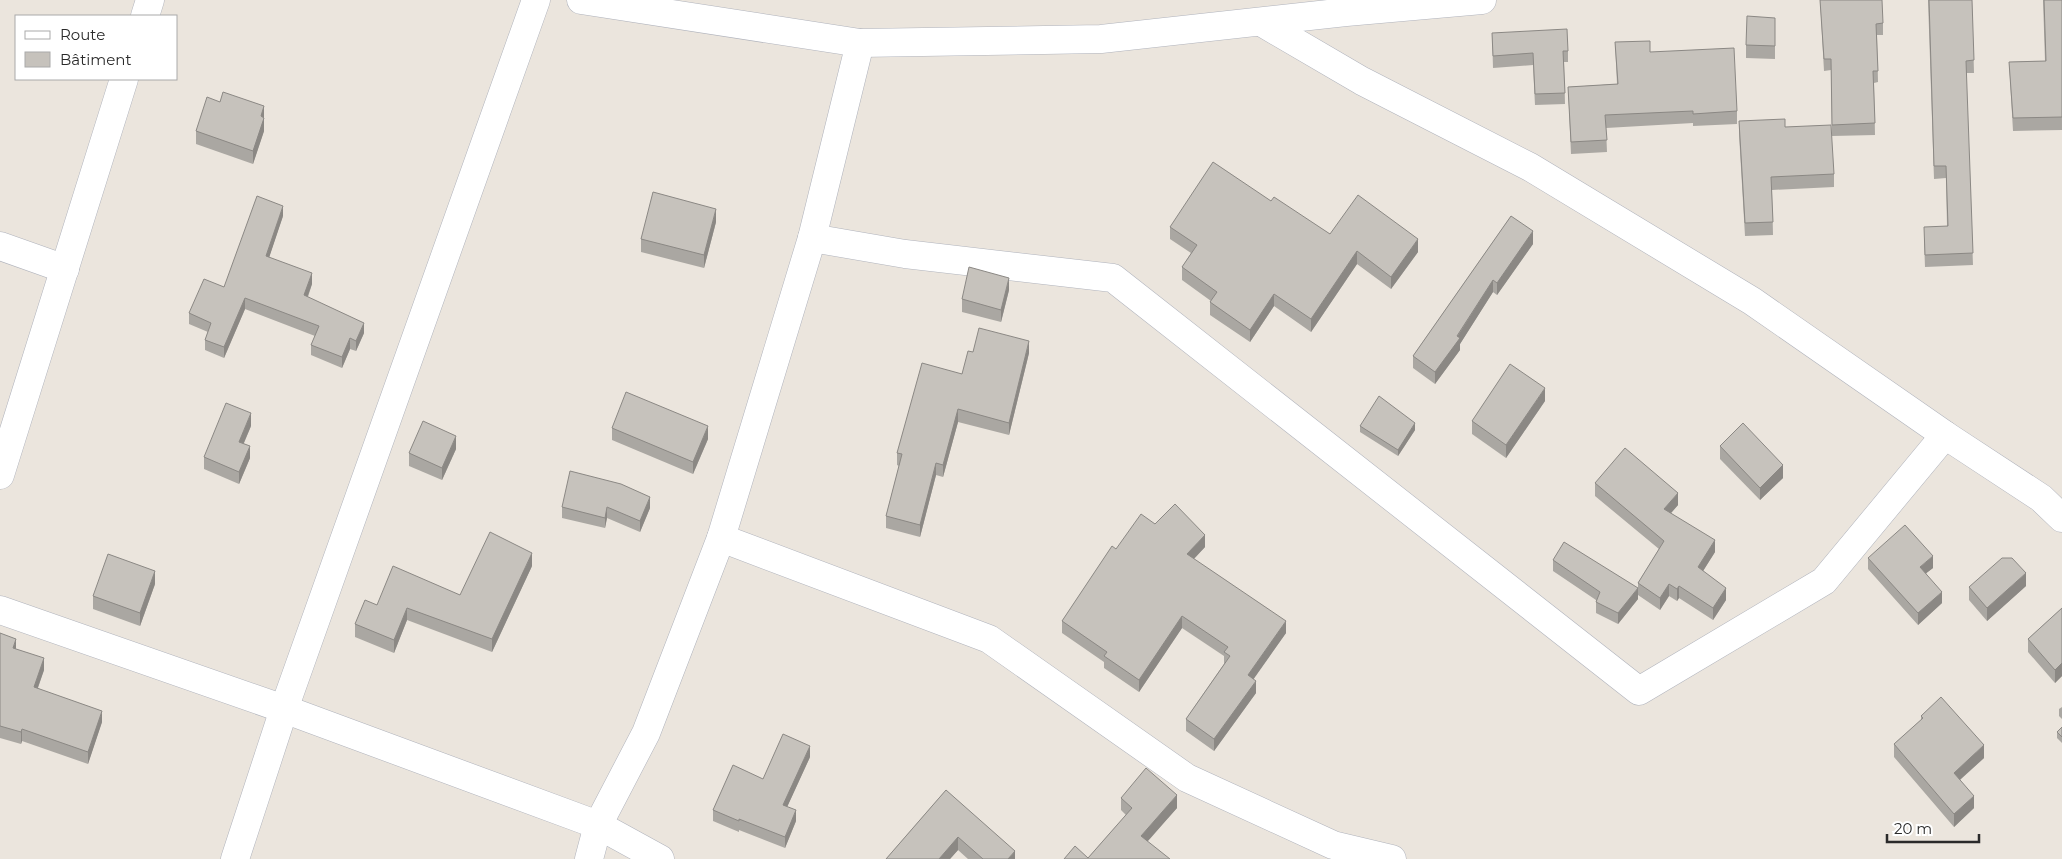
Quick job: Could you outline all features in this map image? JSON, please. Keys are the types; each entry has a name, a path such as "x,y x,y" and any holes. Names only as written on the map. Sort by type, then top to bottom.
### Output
{"street":[{"path":"145,15 150,0"},
{"path":"236,859 284,709 536,0"},
{"path":"581,0 860,43 1100,39 1482,0"},
{"path":"1261,22 1362,81 1530,167 1752,300 1945,435 2041,498 2062,518"},
{"path":"589,859 598,825 646,733 721,538 812,238 860,43"},
{"path":"0,476 124,80"},
{"path":"812,238 905,254 1113,278 1639,691 1824,581 1945,435"},
{"path":"0,246 65,269"},
{"path":"721,538 988,639 1187,778 1333,845 1392,859"},
{"path":"0,610 284,709 598,825 660,859"}],"building":[{"path":"1820,0 1882,0 1883,23 1876,24 1878,71 1873,71 1875,123 1832,125 1831,59 1824,59"},
{"path":"1929,0 1972,0 1974,60 1966,61 1973,253 1925,255 1924,227 1948,226 1946,166 1934,166"},
{"path":"2044,0 2062,0 2062,117 2013,118 2009,62 2046,61"},
{"path":"1747,16 1775,18 1775,46 1746,45"},
{"path":"1567,29 1568,51 1563,51 1565,93 1535,94 1533,53 1493,56 1492,33"},
{"path":"1650,41 1650,52 1734,48 1737,111 1693,114 1693,111 1605,115 1607,140 1571,142 1568,87 1618,84 1615,42"},
{"path":"223,92 264,106 261,116 264,118 253,151 196,131 207,97 220,102"},
{"path":"1785,119 1785,127 1831,125 1834,174 1771,177 1773,222 1745,223 1739,121"},
{"path":"1213,162 1271,201 1274,197 1330,234 1358,195 1418,239 1391,277 1357,251 1311,319 1274,294 1250,330 1210,302 1217,292 1182,267 1197,245 1170,227"},
{"path":"653,192 716,209 704,255 641,239"},
{"path":"257,196 283,206 266,256 312,273 304,295 364,323 356,341 350,338 342,357 311,345 319,326 245,298 224,347 205,340 211,323 189,313 204,279 224,287"},
{"path":"1511,216 1533,231 1497,283 1493,280 1457,336 1460,338 1435,372 1413,356"},
{"path":"969,267 1009,278 1001,310 962,299"},
{"path":"979,328 1029,341 1009,423 958,409 943,465 936,463 920,525 886,516 902,454 897,453 922,363 962,374 968,351 973,352"},
{"path":"1510,364 1545,388 1506,445 1472,421"},
{"path":"626,392 708,426 693,462 612,428"},
{"path":"1379,396 1415,423 1398,450 1360,426"},
{"path":"226,403 251,413 239,442 250,446 239,472 204,457"},
{"path":"423,421 456,436 442,468 409,453"},
{"path":"1743,423 1783,465 1760,488 1720,446"},
{"path":"1625,448 1678,493 1664,509 1715,540 1698,567 1726,588 1713,608 1679,586 1677,589 1669,584 1660,598 1638,583 1664,541 1595,483"},
{"path":"570,471 621,484 650,497 640,521 607,507 605,518 562,507"},
{"path":"1175,504 1205,535 1187,554 1286,621 1248,675 1256,681 1214,739 1186,719 1230,656 1224,652 1228,647 1182,616 1139,680 1104,656 1107,652 1062,621 1112,546 1116,549 1141,514 1155,524"},
{"path":"1905,525 1933,556 1920,567 1942,592 1918,613 1868,558"},
{"path":"490,532 532,553 492,639 407,608 394,640 355,624 365,600 377,605 393,566 460,595"},
{"path":"1564,542 1638,588 1618,613 1596,602 1600,592 1553,560"},
{"path":"108,554 155,571 140,613 93,596"},
{"path":"2002,558 2012,558 2026,573 1987,608 1969,587"},
{"path":"2062,608 2062,663 2055,670 2028,639"},
{"path":"0,633 16,639 13,648 44,658 34,687 102,711 88,752 22,729 21,732 0,726"},
{"path":"1941,697 1984,745 1954,773 1974,796 1954,814 1894,744 1923,718 1921,716"},
{"path":"2062,727 2062,737 2057,732"},
{"path":"783,734 810,746 783,805 796,810 785,837 713,810 733,765 763,779"},
{"path":"1146,768 1177,795 1141,836 1170,859 1064,859 1075,846 1088,858 1132,808 1121,798"},
{"path":"946,790 1015,851 1008,859 983,859 958,837 939,859 886,859"}]}
